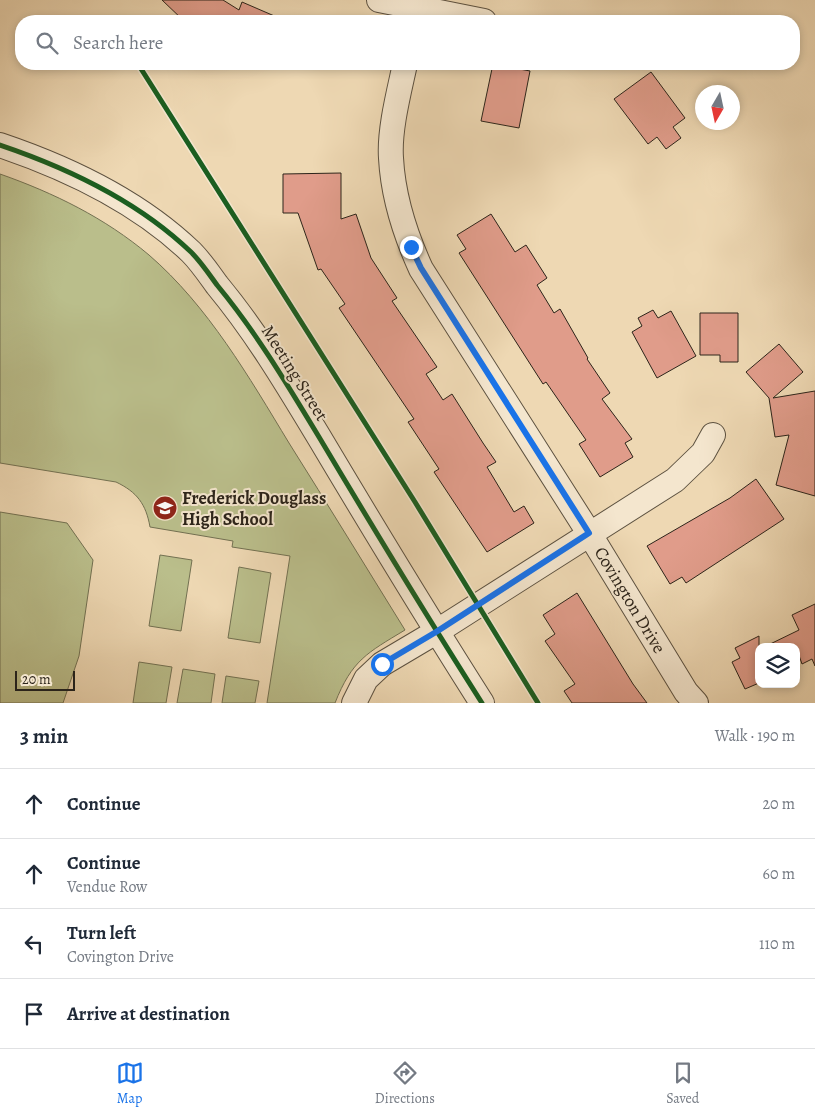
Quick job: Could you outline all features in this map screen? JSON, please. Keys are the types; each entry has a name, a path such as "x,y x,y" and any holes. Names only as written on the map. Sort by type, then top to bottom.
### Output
{"street":[{"path":"379,0 414,14"},
{"name":"Covington Drive","path":"404,70 390,157 395,191 411,247 421,268 589,533 686,692 696,703"},
{"name":"Meeting Street","path":"0,144 42,159 98,185 144,214 191,252 244,318 276,365 436,632 482,703"},
{"path":"354,703 366,679 382,664 436,632 675,480 703,453 713,435"}],"green space":[{"path":"0,174 40,189 97,218 149,255 170,275 209,319 259,393 405,630 380,645 362,659 341,688 335,703 267,703 290,556 232,547 233,541 150,527 143,505 130,490 116,482 0,463"},
{"path":"0,512 67,523 93,560 79,656 63,703 0,703"},
{"path":"160,555 192,560 181,631 149,626"},
{"path":"239,567 271,573 260,643 228,638"},
{"path":"139,662 172,667 166,703 133,703"},
{"path":"183,669 215,674 211,703 177,703"},
{"path":"226,676 259,681 255,703 222,703"}],"building":[{"path":"162,0 223,0 239,10 242,2 272,15 178,15"},
{"path":"492,70 530,71 519,128 481,121"},
{"path":"651,72 685,118 673,127 681,138 666,149 657,137 648,144 614,99"},
{"path":"341,173 341,219 356,214 371,258 397,298 392,301 437,367 426,374 443,400 452,394 496,462 487,467 514,512 524,506 534,523 487,552 434,472 439,469 408,422 414,419 339,308 345,304 321,269 318,270 298,213 283,213 283,174"},
{"path":"491,214 515,252 526,245 547,278 537,285 554,313 560,309 587,359 610,393 602,399 632,439 625,443 633,457 600,477 579,444 586,440 546,382 543,384 459,253 466,249 457,235"},
{"path":"653,310 658,318 671,311 696,356 657,378 632,332 642,326 638,318"},
{"path":"700,313 738,313 738,362 720,362 720,355 700,355"},
{"path":"779,344 803,372 773,398 815,391 815,496 776,485 789,435 775,437 769,398 746,372"},
{"path":"756,479 784,519 686,583 682,577 670,584 647,546 730,498"},
{"path":"577,593 633,684 647,703 572,703 564,691 575,684 545,641 555,634 543,615"},
{"path":"815,604 815,666 812,659 802,664 800,643 772,643 799,630 792,615"},
{"path":"759,636 759,643 755,643 755,685 745,689 732,662 740,658 735,648"}],"cycle path":[{"path":"142,70 415,502 538,703"},
{"path":"0,145 51,164 101,188 148,217 191,252 198,260 245,321 271,359 482,703"}],"place":[{"name":"Frederick Douglass High School","path":"165,508"}],"route":[{"path":"382,664 436,632 589,533 421,268 411,247"}]}
